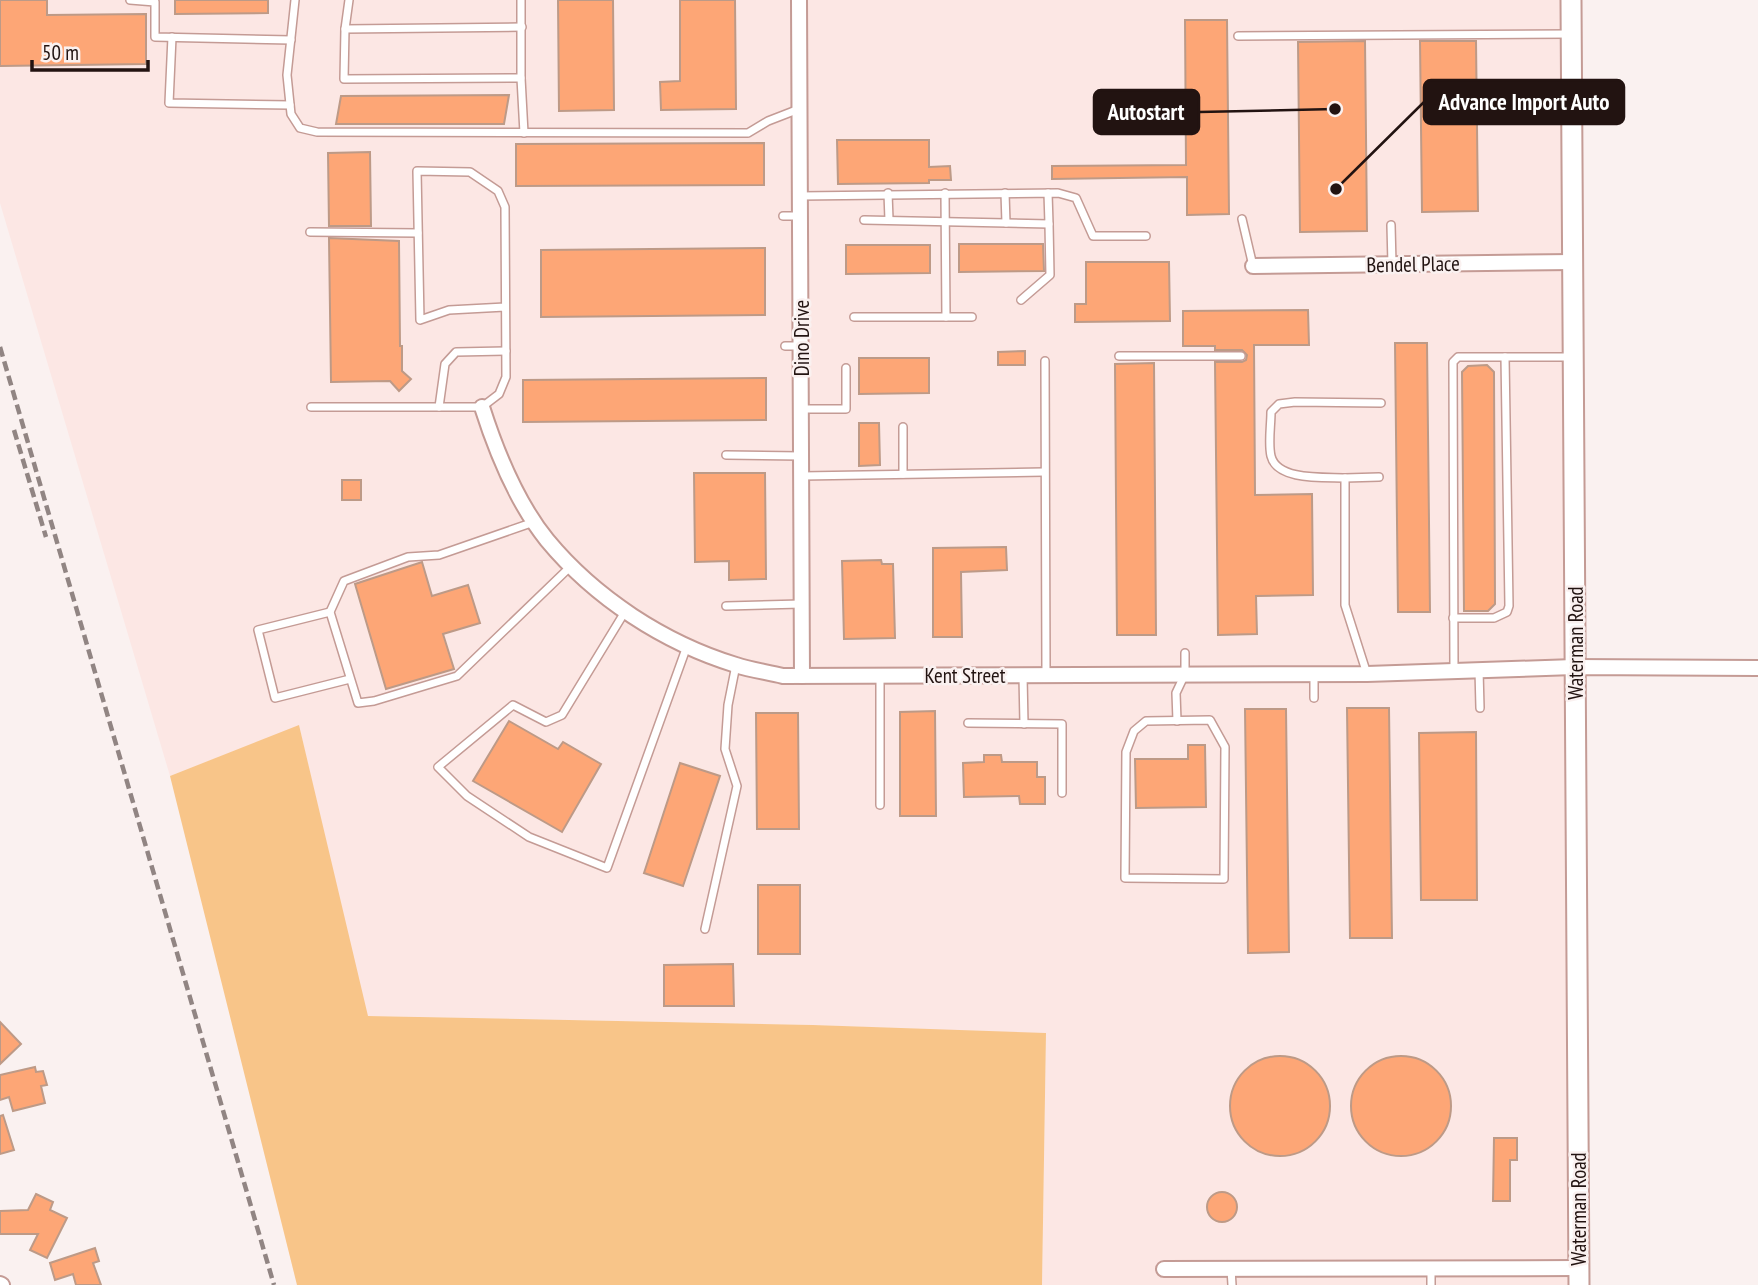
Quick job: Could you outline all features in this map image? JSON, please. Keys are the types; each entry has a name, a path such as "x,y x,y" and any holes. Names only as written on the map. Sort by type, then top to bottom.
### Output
{"main road":[{"name":"Waterman Road","path":"1572,0 1578,1276"}],"street":[{"name":"Dino Drive","path":"799,0 802,676"},
{"name":"Bendel Place","path":"1253,266 1573,262"},
{"name":"Kent Street","path":"482,407 493,442 508,475 535,521 571,566 597,590 671,638 736,666 783,676 1367,674 1574,667 1758,668"},
{"path":"1164,1269 1431,1268 1578,1276"}],"lane":[{"path":"130,0 155,2 155,37 291,40"},
{"path":"295,0 287,75 291,114 300,128 317,132 748,132 800,108"},
{"path":"349,0 345,29 344,79 521,78"},
{"path":"521,0 524,132"},
{"path":"345,29 522,27"},
{"path":"1238,36 1572,33"},
{"path":"172,37 169,103 290,105"},
{"path":"311,407 482,407 499,394 506,377 505,207 498,191 470,172 417,171 420,320 449,310 505,307"},
{"path":"800,196 1048,192 1076,198 1093,236 1146,236"},
{"path":"1021,300 1050,275 1048,192"},
{"path":"888,193 889,220"},
{"path":"945,193 946,317"},
{"path":"1005,193 1006,223"},
{"path":"783,216 800,216"},
{"path":"1242,219 1253,266"},
{"path":"864,220 1048,224"},
{"path":"1391,225 1392,264"},
{"path":"310,232 418,233"},
{"path":"854,317 972,317"},
{"path":"785,346 801,346"},
{"path":"439,407 445,364 456,352 506,351"},
{"path":"1119,356 1241,356"},
{"path":"1454,670 1453,362 1458,358 1573,358"},
{"path":"1454,618 1494,618 1507,612 1509,606 1505,358"},
{"path":"1045,361 1046,675"},
{"path":"802,409 846,409 846,368"},
{"path":"1379,477 1293,475 1279,468 1271,458 1271,412 1279,404 1295,401 1381,403"},
{"path":"903,474 904,427"},
{"path":"726,455 802,456"},
{"path":"802,476 1044,472"},
{"path":"1345,478 1345,605 1367,674"},
{"path":"535,521 439,555 408,557 344,581 330,612 358,703 374,701 457,676 571,566"},
{"path":"726,606 802,604"},
{"path":"626,610 562,715 546,722 513,705 438,767 467,796 528,837 607,867 687,645"},
{"path":"330,612 258,630 275,698 350,679"},
{"path":"1177,721 1176,693 1185,674 1185,653"},
{"path":"705,929 737,786 725,749 728,705 736,666"},
{"path":"1479,670 1480,708"},
{"path":"1314,674 1314,698"},
{"path":"1023,675 1024,724"},
{"path":"880,676 880,805"},
{"path":"1210,720 1225,747 1224,879 1125,878 1126,752 1134,731 1146,722 1177,721 1210,720"},
{"path":"968,723 1062,724 1062,793"},
{"path":"1431,1268 1431,1285"},
{"path":"1231,1269 1232,1285"}],"shaded area":[{"path":"0,0 1571,0 1579,1285 1042,1285 1046,1034 813,1025 367,1016 299,726 170,776 0,203"},
{"path":"299,725 368,1016 813,1025 1046,1033 1042,1285 297,1285 170,776"}],"building":[{"path":"0,0 47,0 47,15 146,14 146,64 0,66"},
{"path":"175,0 268,0 268,13 175,14"},
{"path":"558,0 613,0 614,110 559,111"},
{"path":"680,0 735,0 736,109 661,110 660,82 680,81"},
{"path":"1185,20 1227,20 1229,214 1187,215 1187,177 1052,179 1052,166 1186,165"},
{"path":"1365,41 1367,231 1300,232 1298,42"},
{"path":"1420,41 1476,41 1478,211 1422,212"},
{"path":"509,95 504,124 336,124 341,96"},
{"path":"837,140 929,140 929,167 950,166 951,180 929,180 929,183 838,184"},
{"path":"764,143 764,185 516,186 516,144"},
{"path":"370,152 371,226 329,226 328,153"},
{"path":"329,238 399,241 402,371 411,379 399,391 390,381 331,382"},
{"path":"959,244 1043,244 1044,271 959,272"},
{"path":"846,245 930,245 930,273 846,274"},
{"path":"765,248 765,315 541,317 541,250"},
{"path":"1086,262 1169,262 1170,321 1075,322 1075,304 1086,304"},
{"path":"1308,310 1309,345 1254,345 1255,495 1312,494 1313,595 1256,596 1257,634 1218,635 1215,362 1242,362 1247,355 1242,350 1215,350 1215,346 1183,346 1183,311"},
{"path":"1395,343 1427,343 1430,612 1398,612"},
{"path":"1025,351 1025,365 998,365 998,352"},
{"path":"859,358 929,358 929,393 859,394"},
{"path":"1154,363 1156,635 1117,635 1115,364"},
{"path":"1487,365 1494,372 1495,604 1488,611 1464,611 1462,372 1468,366"},
{"path":"766,378 766,420 523,422 523,380"},
{"path":"859,423 879,423 880,465 859,466"},
{"path":"694,473 765,473 766,579 729,580 729,561 695,562"},
{"path":"342,480 361,480 361,500 342,500"},
{"path":"1006,547 1007,570 961,572 962,637 933,637 933,548"},
{"path":"881,560 882,564 893,564 895,638 844,639 842,561"},
{"path":"422,562 432,596 468,585 480,623 443,634 454,669 386,689 355,584"},
{"path":"1347,708 1389,708 1392,938 1350,938"},
{"path":"1245,709 1286,709 1289,952 1248,953"},
{"path":"935,711 936,816 900,816 900,712"},
{"path":"756,713 798,713 799,829 757,829"},
{"path":"509,721 558,749 563,742 601,764 562,832 473,781"},
{"path":"1476,732 1477,900 1421,900 1419,733"},
{"path":"1188,745 1205,745 1206,807 1136,808 1135,759 1188,759"},
{"path":"984,755 1001,755 1002,762 1037,762 1037,777 1045,777 1045,804 1020,804 1019,796 964,797 963,763 984,762"},
{"path":"680,763 720,776 683,886 644,873"},
{"path":"758,885 800,885 800,954 758,954"},
{"path":"733,964 734,1006 664,1006 664,965"},
{"path":"0,1022 21,1044 0,1064"},
{"path":"1280,1056 1299,1059 1316,1070 1327,1087 1330,1106 1327,1125 1316,1142 1299,1153 1280,1156 1261,1153 1244,1142 1233,1125 1230,1106 1233,1087 1244,1070 1261,1059"},
{"path":"1401,1056 1420,1059 1437,1070 1448,1087 1451,1106 1448,1125 1437,1142 1420,1153 1401,1156 1382,1153 1365,1142 1354,1125 1351,1106 1354,1087 1365,1070 1382,1059"},
{"path":"35,1067 36,1072 43,1071 47,1085 41,1086 45,1103 13,1111 9,1097 0,1100 0,1075"},
{"path":"3,1115 14,1150 0,1154 0,1116"},
{"path":"1494,1138 1517,1138 1517,1160 1510,1160 1510,1201 1493,1201"},
{"path":"1222,1192 1228,1193 1236,1201 1236,1213 1228,1221 1222,1222 1216,1221 1208,1213 1207,1207 1208,1201 1216,1193"},
{"path":"36,1194 53,1202 50,1210 67,1218 47,1258 30,1250 38,1234 0,1234 0,1211 28,1210"},
{"path":"95,1248 99,1261 93,1263 101,1285 76,1285 73,1274 55,1280 50,1263"}],"railway":[{"path":"0,347 274,1285"},
{"path":"14,430 46,537"}],"place":[{"name":"Autostart","path":"1335,109"},
{"name":"Advance Import Auto","path":"1336,189"}]}
